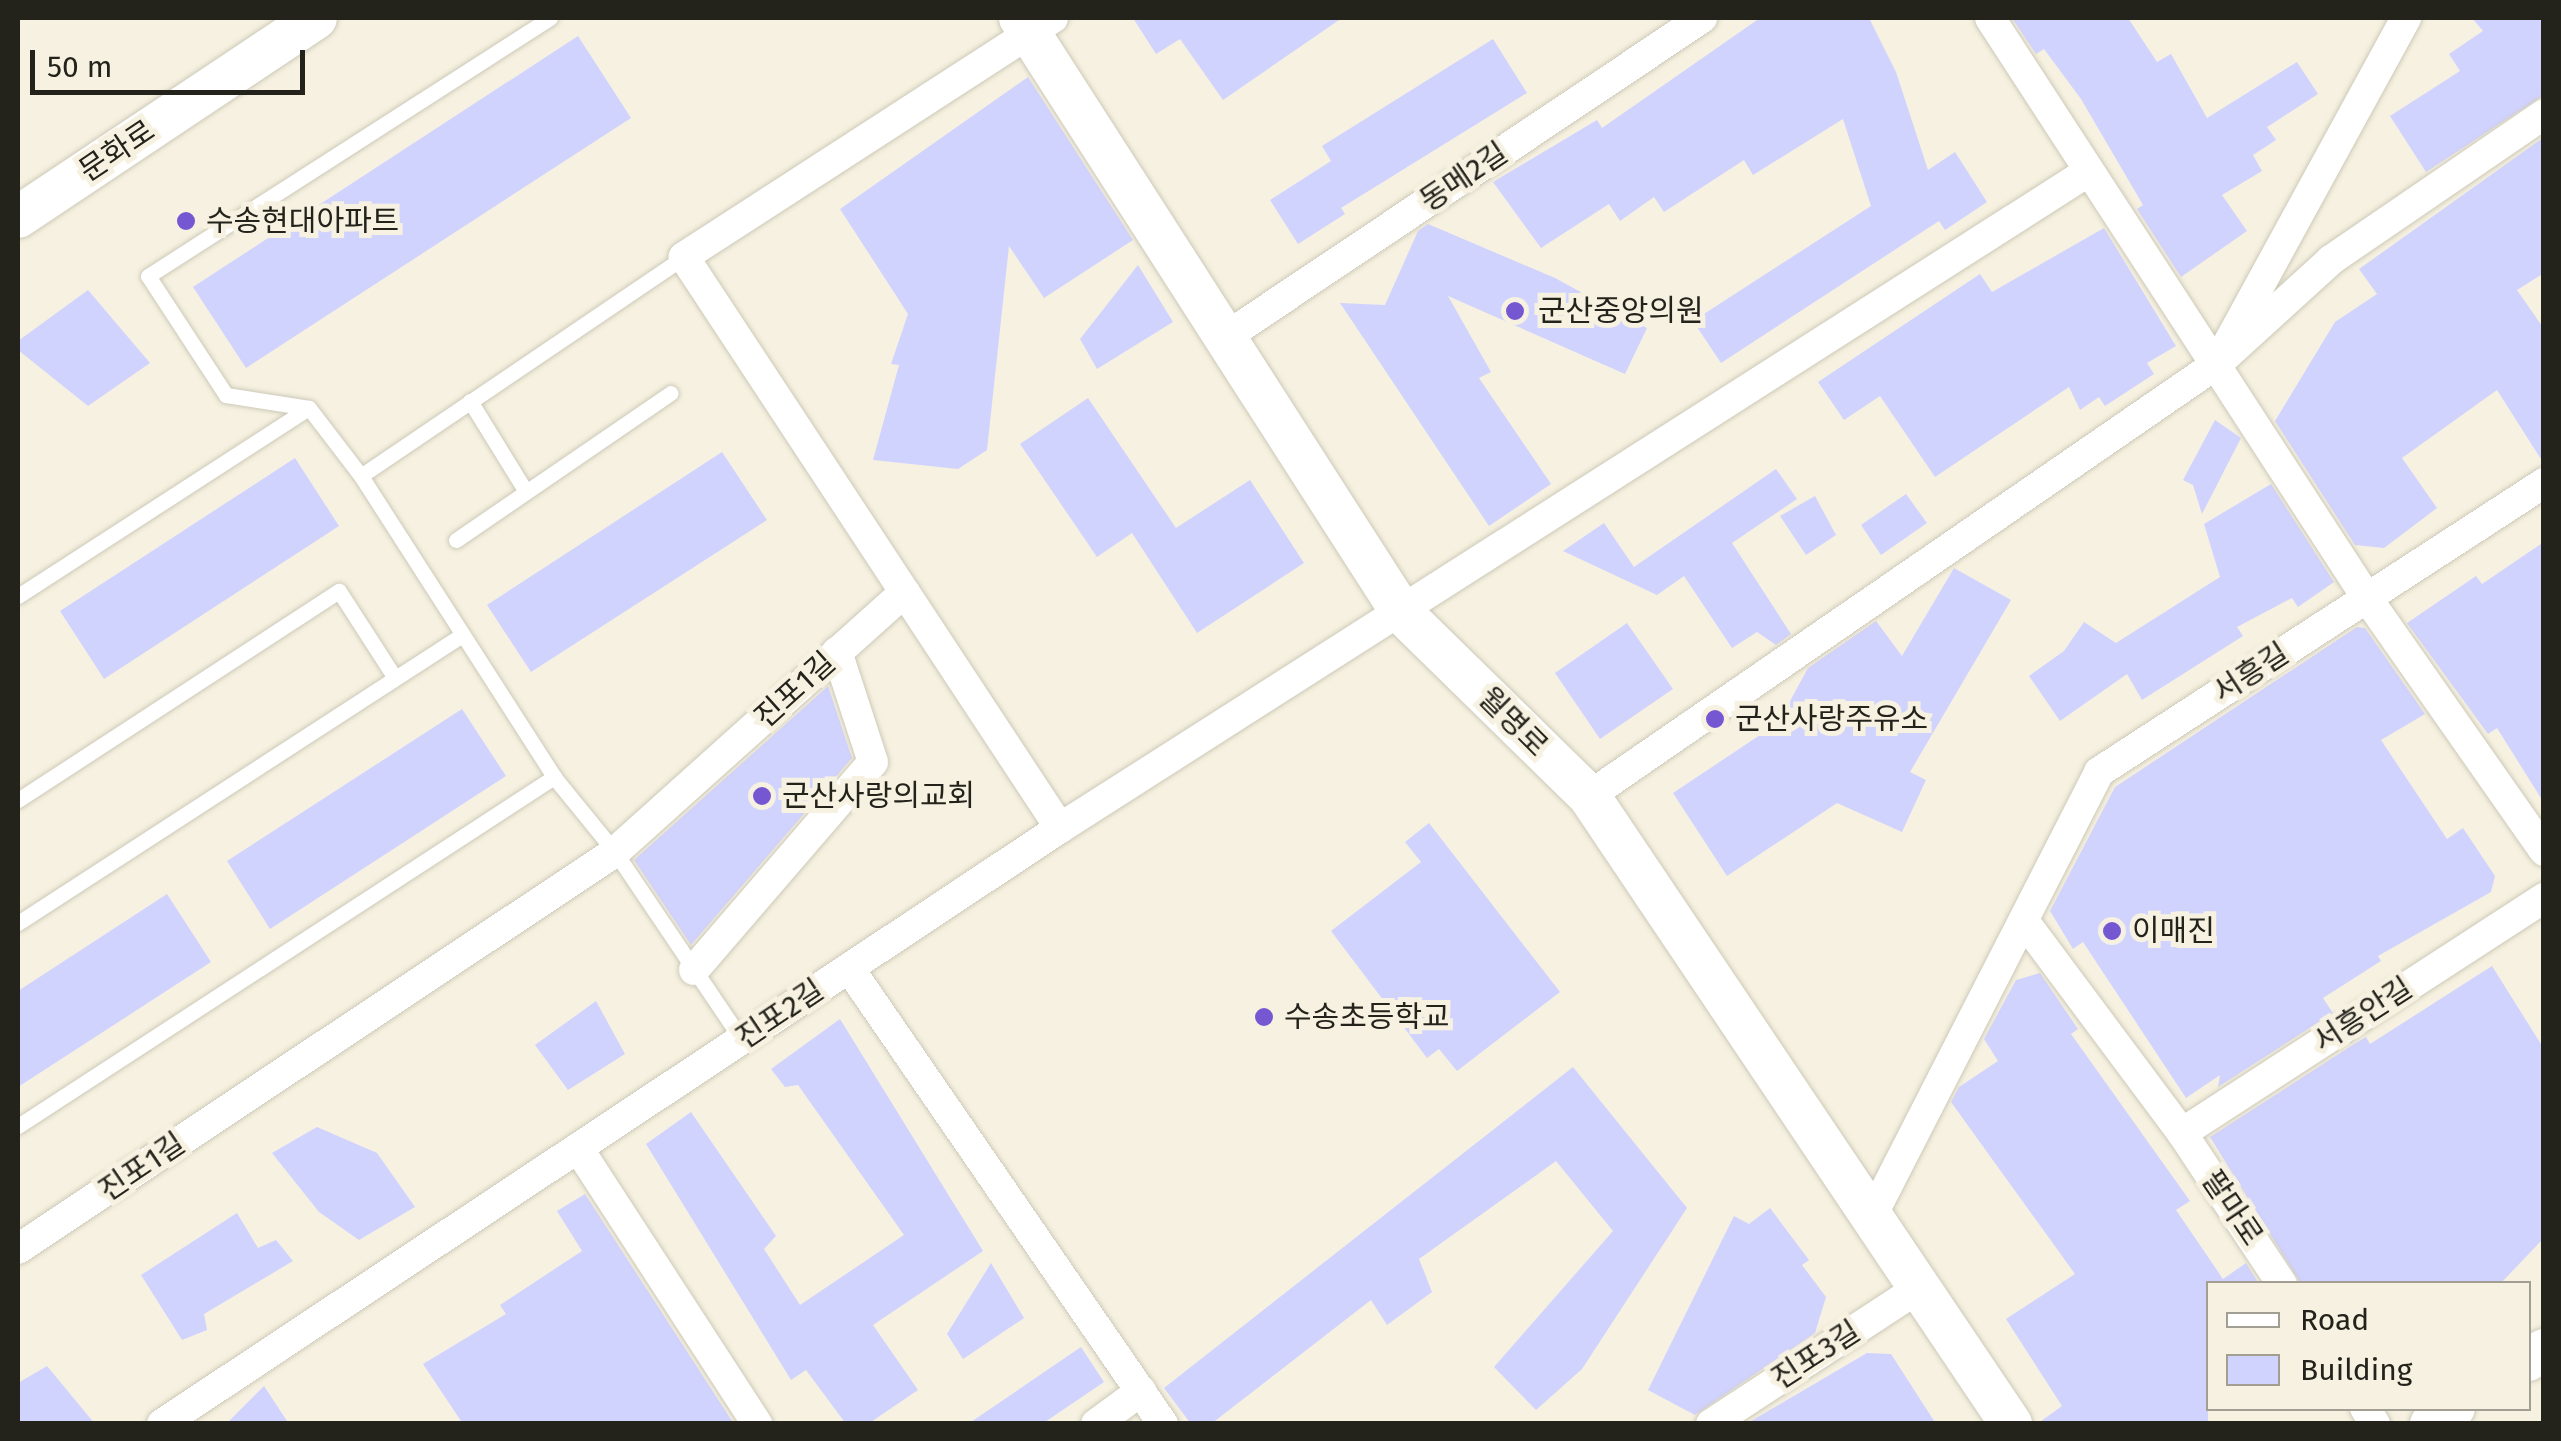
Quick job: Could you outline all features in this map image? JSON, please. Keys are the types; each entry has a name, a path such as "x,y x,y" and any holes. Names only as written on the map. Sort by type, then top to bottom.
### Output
{"street":[{"name":"동메2길","path":"1227,336 1702,18"},
{"path":"1990,18 2086,174 2218,363 2367,598 2544,851"},
{"path":"2218,363 2406,18"},
{"name":"문화로","path":"18,217 300,22"},
{"name":"월명로","path":"1034,23 1402,613 1589,796 2011,1424"},
{"path":"1034,23 684,257 1060,828"},
{"path":"1589,796 2218,363 2331,260 2544,114"},
{"name":"진포2길","path":"162,1424 1060,828 2086,174"},
{"name":"서흥길","path":"1872,1216 2098,772 2544,484"},
{"name":"진포1길","path":"18,1250 615,852 904,592"},
{"path":"694,970 872,762 837,652"},
{"name":"서흥안길","path":"2182,1133 2544,898"},
{"path":"2024,921 2182,1133"},
{"path":"849,968 1163,1424"},
{"name":"팔마로","path":"2182,1133 2280,1281"},
{"path":"578,1148 756,1424"},
{"name":"진포3길","path":"1711,1424 1920,1287"},
{"path":"1096,1424 1140,1392"}],"lane":[{"path":"550,18 148,276 226,396 309,408 360,476 554,778 615,852 742,1039"},
{"path":"360,476 684,257"},
{"path":"456,540 671,393"},
{"path":"470,402 526,490"},
{"path":"18,596 309,408"},
{"path":"18,800 338,592 395,678"},
{"path":"18,923 462,634"},
{"path":"18,1126 554,778"}],"building":[{"path":"1133,18 1342,18 1223,100 1180,39 1156,54"},
{"path":"1760,18 1869,18 1896,72 1928,170 1955,152 1987,202 1945,230 1939,221 1721,363 1693,321 1871,206 1843,119 1753,175 1744,160 1664,212 1654,197 1620,221 1609,204 1541,248 1493,182 1597,120 1602,128"},
{"path":"2012,18 2128,18 2157,62 2171,54 2207,118 2297,62 2318,94 2267,127 2276,140 2253,155 2262,171 2222,195 2247,231 2181,277 2137,209 2143,205 2081,99 2044,49 2036,54"},
{"path":"2472,18 2544,18 2544,95 2426,172 2390,116 2460,71 2449,54 2483,31"},
{"path":"578,36 631,118 246,368 193,287"},
{"path":"1493,39 1527,93 1341,208 1345,214 1298,244 1270,200 1331,161 1322,146"},
{"path":"1028,77 1133,240 1044,298 1009,246 987,450 958,469 873,460 899,365 891,364 908,314 840,209"},
{"path":"2544,137 2544,273 2517,290 2544,329 2544,464 2497,390 2402,458 2437,508 2384,548 2355,545 2275,421 2335,322 2377,294 2359,269"},
{"path":"1428,224 1555,278 1647,328 1625,374 1448,296 1491,372 1479,378 1551,484 1489,526 1340,303 1385,305 1418,231"},
{"path":"2104,228 2176,346 2147,363 2154,374 2105,406 2099,397 2080,410 2069,387 1935,477 1880,396 1844,420 1818,382 1980,274 1992,292"},
{"path":"1138,265 1173,322 1097,369 1080,339"},
{"path":"88,290 150,363 88,406 18,350 18,341"},
{"path":"1088,398 1176,528 1250,480 1304,563 1197,633 1132,533 1097,557 1020,444"},
{"path":"2215,420 2241,438 2202,514 2193,485 2183,480"},
{"path":"722,452 767,520 531,672 487,605"},
{"path":"295,458 339,526 104,679 60,611"},
{"path":"1776,469 1797,499 1732,543 1791,634 1776,645 1757,632 1732,648 1684,576 1657,595 1563,551 1604,523 1634,567"},
{"path":"2271,484 2334,582 2298,607 2292,598 2237,627 2243,636 2142,700 2127,674 2060,721 2029,676 2064,651 2084,622 2116,643 2220,577 2204,524"},
{"path":"1906,494 1927,523 1881,555 1861,525"},
{"path":"1815,496 1836,535 1806,555 1780,516"},
{"path":"2544,542 2544,803 2497,728 2488,734 2407,623 2476,576 2482,584"},
{"path":"1954,568 2011,600 1910,772 1926,780 1902,832 1837,803 1727,876 1673,793 1778,723 1808,668 1876,621 1902,656"},
{"path":"1627,623 1673,689 1600,739 1555,673"},
{"path":"2357,627 2365,628 2425,714 2381,740 2447,839 2463,828 2495,876 2491,892 2378,956 2381,961 2323,998 2333,1013 2218,1087 2220,1075 2186,1098 2083,942 2073,949 2050,911 2115,787"},
{"path":"828,686 852,758 691,945 634,860"},
{"path":"462,709 506,776 270,929 227,861"},
{"path":"1429,823 1560,992 1457,1071 1439,1049 1427,1058 1331,931 1421,862 1405,842"},
{"path":"167,894 211,962 18,1087 18,991"},
{"path":"2492,966 2544,1049 2544,1238 2503,1281 2299,1281 2210,1137 2366,1037 2370,1044"},
{"path":"2040,973 2078,1029 2071,1034 2190,1201 2176,1210 2223,1279 2246,1263 2257,1281 2206,1281 2208,1424 2037,1424 2062,1406 2006,1319 2075,1274 1951,1102 1959,1087 1998,1061 1984,1039 2016,980"},
{"path":"596,1001 625,1054 568,1090 535,1045"},
{"path":"840,1019 983,1251 873,1325 918,1390 868,1424 846,1424 806,1370 791,1380 646,1144 691,1112 776,1236 764,1249 800,1305 904,1235 798,1085 785,1087 771,1069"},
{"path":"1573,1067 1687,1208 1582,1369 1536,1410 1494,1367 1613,1231 1556,1161 1419,1259 1432,1292 1387,1325 1371,1300 1211,1424 1191,1424 1164,1388"},
{"path":"317,1127 377,1153 415,1207 359,1240 319,1212 272,1153"},
{"path":"585,1194 734,1424 463,1424 423,1364 506,1314 500,1305 582,1251 557,1211"},
{"path":"1770,1208 1809,1260 1802,1265 1826,1297 1815,1333 1695,1415 1648,1390 1734,1216 1749,1224"},
{"path":"237,1213 258,1248 276,1240 293,1261 204,1314 207,1330 182,1340 141,1275"},
{"path":"991,1263 1024,1318 963,1359 947,1334"},
{"path":"1081,1347 1104,1382 1042,1424 968,1424"},
{"path":"1867,1353 1891,1354 1936,1424 1746,1424"},
{"path":"47,1366 95,1424 18,1424 18,1383"},
{"path":"264,1386 289,1424 226,1424"}],"place":[{"name":"수송현대아파트","path":"186,221"},
{"name":"군산중앙의원","path":"1515,311"},
{"name":"군산사랑주유소","path":"1715,719"},
{"name":"군산사랑의교회","path":"762,796"},
{"name":"이매진","path":"2112,931"},
{"name":"수송초등학교","path":"1264,1017"}]}
